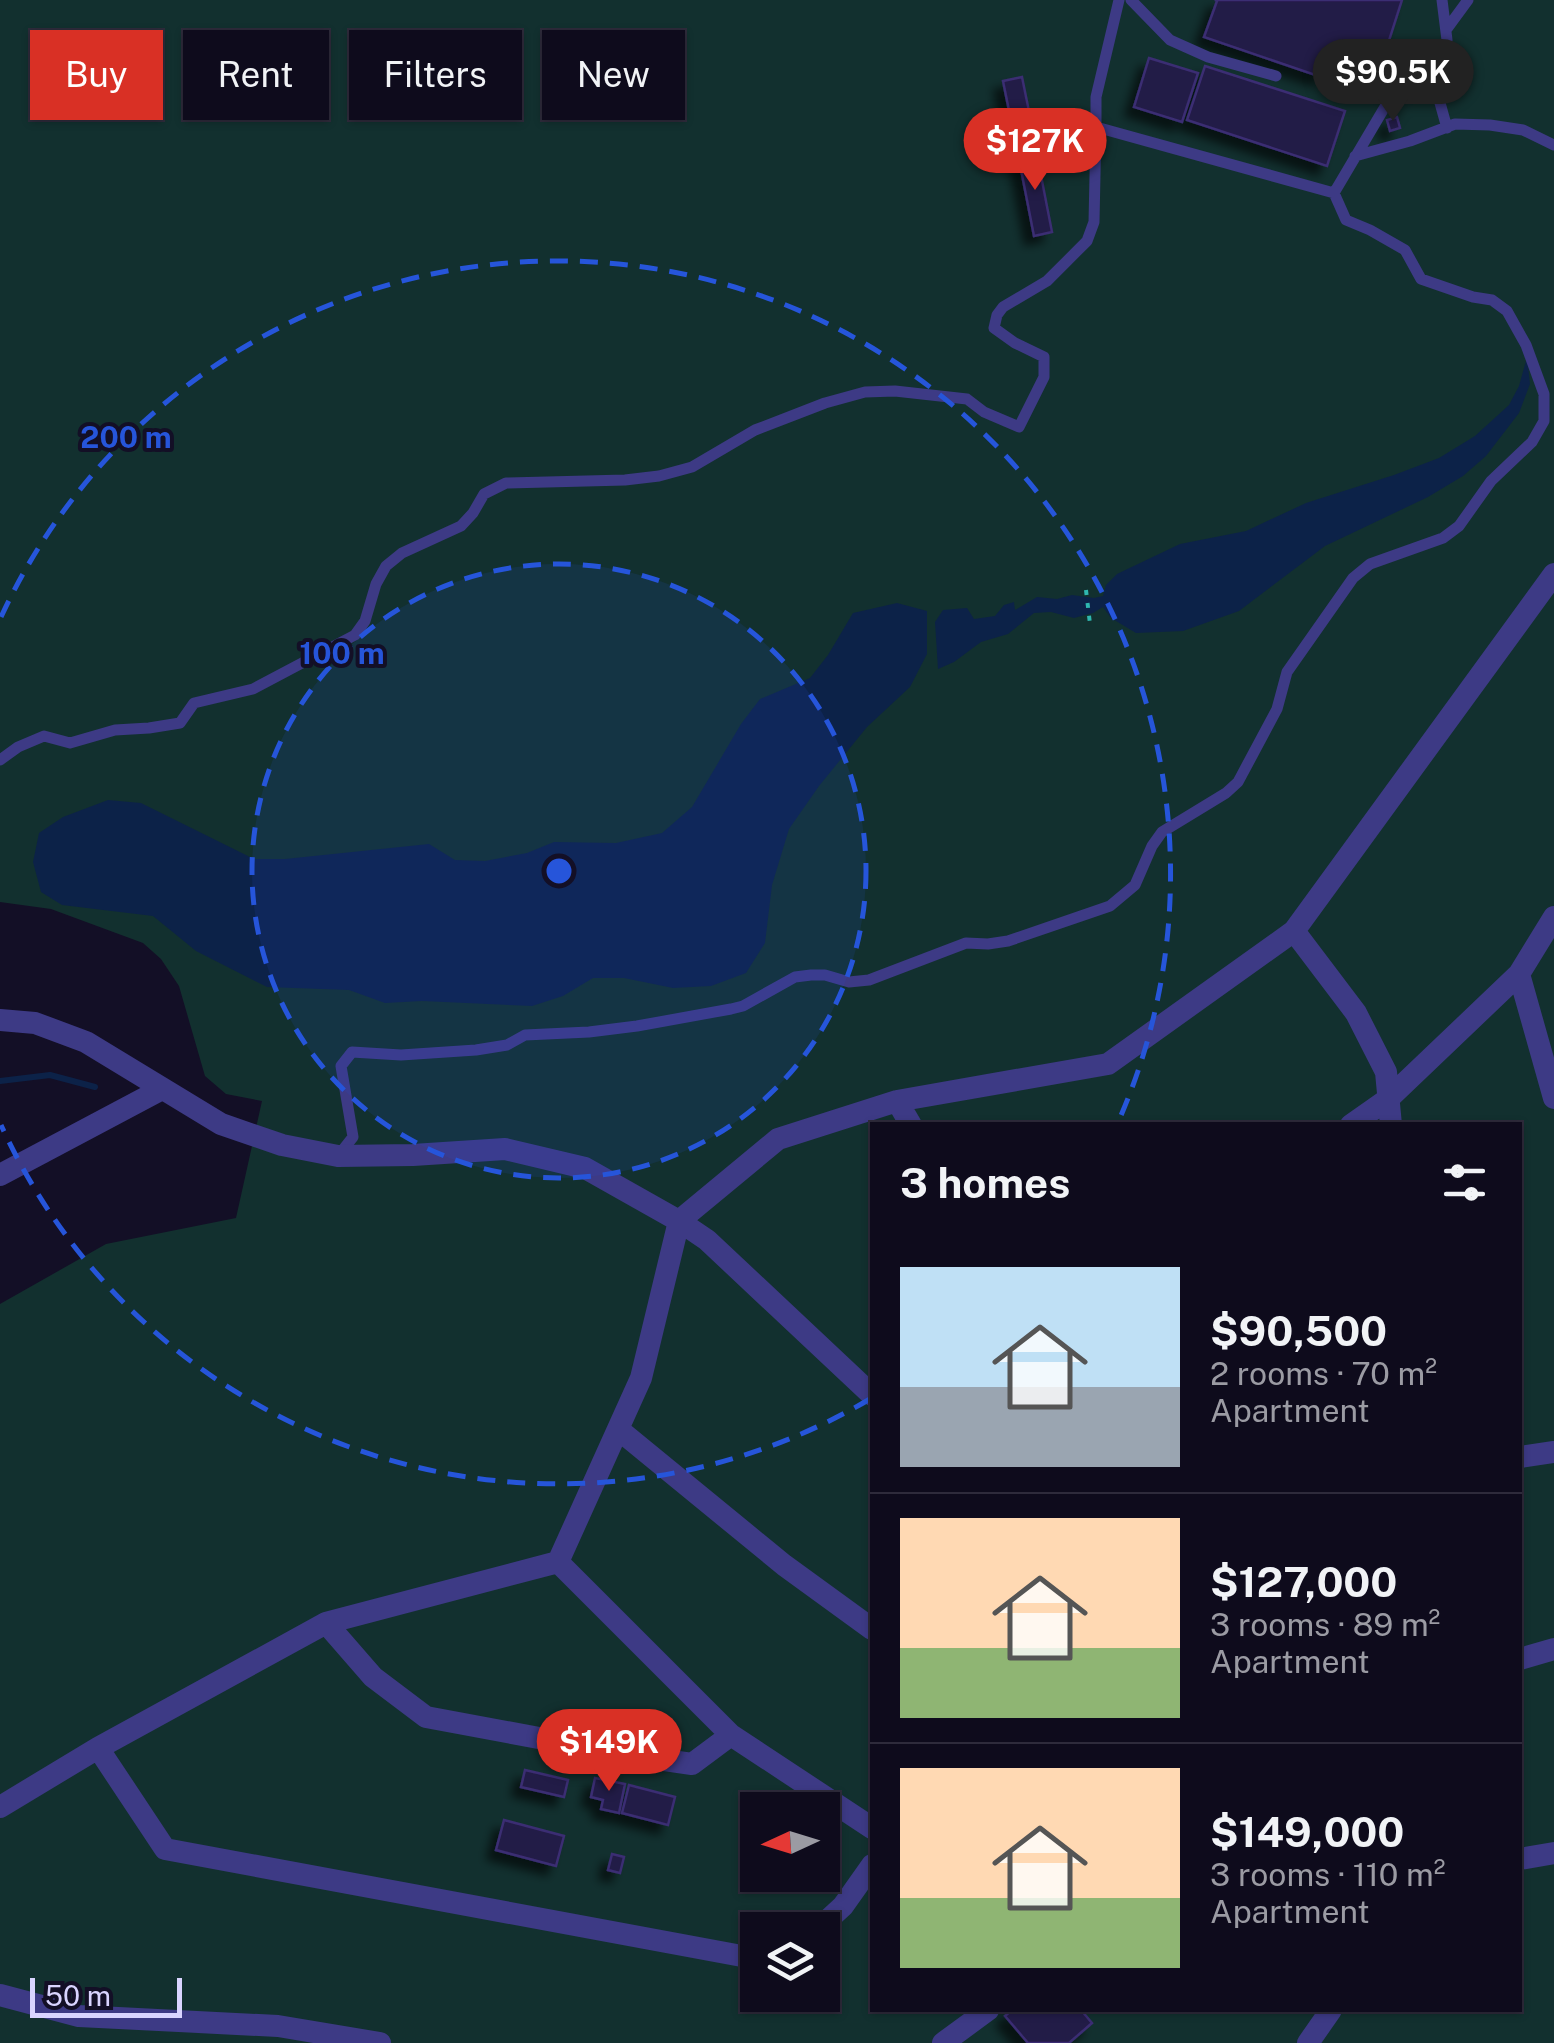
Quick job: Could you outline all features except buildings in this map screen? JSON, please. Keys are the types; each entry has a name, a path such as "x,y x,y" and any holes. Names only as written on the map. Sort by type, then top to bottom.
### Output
{"street":[{"path":"558,1562 642,1378 679,1221 778,1139 896,1102 1108,1064 1294,931 1554,574"},
{"path":"1355,1122 1388,1099 1519,974 1554,916"},
{"path":"1294,931 1356,1013 1386,1072 1391,1122"},
{"path":"1519,974 1554,1098"},
{"path":"0,1020 36,1023 86,1042 221,1124 282,1146 338,1156 505,1149 585,1168 707,1240 870,1393"},
{"path":"0,1175 162,1089"},
{"path":"896,1102 910,1122"},
{"path":"618,1429 784,1565 870,1628"},
{"path":"1522,1457 1554,1452"},
{"path":"0,1807 98,1748 326,1623 558,1562"},
{"path":"558,1562 731,1735 870,1827"},
{"path":"326,1623 373,1678 426,1717 692,1764 731,1735"},
{"path":"1522,1658 1554,1649"},
{"path":"98,1748 165,1849 740,1956"},
{"path":"1522,1859 1554,1853"},
{"path":"836,1912 870,1868"},
{"path":"0,1995 78,2016 278,2026 380,2043"},
{"path":"943,2043 985,2012"},
{"path":"1308,2043 1330,2012"}],"lane":[{"path":"0,760 44,736 70,742 115,730 180,723 194,703 253,689 356,635 365,622 376,584 386,566 402,553 461,526 484,494 506,482 659,476 692,467 755,430 865,392 895,391 967,399 984,412 1019,426 1044,377 1044,357 1015,344 994,328 996,315 1003,306 1047,281 1087,241 1094,222 1096,97 1119,0"},
{"path":"1130,0 1170,40 1208,57 1276,76"},
{"path":"1442,0 1447,40 1434,85 1448,128"},
{"path":"1446,30 1468,0"},
{"path":"1334,192 1386,105 1434,85"},
{"path":"1355,156 1455,124 1523,130 1554,145"},
{"path":"1096,127 1334,192"},
{"path":"338,1156 353,1137 342,1066 352,1052 402,1055 476,1050 507,1045 525,1035 605,1030 730,1009 743,1006 794,977 869,980 966,943 1008,942 1110,906 1135,886 1162,832 1238,782 1277,709 1287,672 1353,578 1370,564 1443,538 1459,526 1491,481 1532,442 1544,421 1544,394 1526,344 1508,311 1492,300 1421,279 1405,250 1346,220 1334,192"}],"path":[{"path":"1086,590 1090,624"}],"green space":[{"path":"0,0 1554,0 1554,2043 0,2043 0,1304 106,1244 236,1218 262,1101 226,1094 205,1076 179,986 161,959 143,943 51,909 0,902"}],"water":[{"path":"1527,357 1530,384 1519,413 1486,456 1463,476 1428,497 1325,546 1239,611 1183,631 1136,633 1111,618 1103,607 1074,618 1051,612 1034,613 1008,634 981,642 938,669 935,622 943,610 967,608 974,619 995,616 1004,605 1014,602 1015,610 1037,597 1103,596 1106,585 1117,574 1180,544 1246,531 1306,503 1439,458 1475,436 1509,405"},
{"path":"897,603 927,611 927,654 910,687 867,727 789,829 772,885 765,943 746,973 711,986 673,988 624,978 593,978 563,996 532,1006 385,1003 349,990 267,987 196,951 153,916 62,905 41,892 33,862 39,833 63,817 108,800 141,803 254,859 429,844 455,860 485,861 527,853 554,842 616,843 662,833 692,807 760,699 810,678 853,613"}],"waterway":[{"path":"0,1081 50,1075 95,1087"}]}
